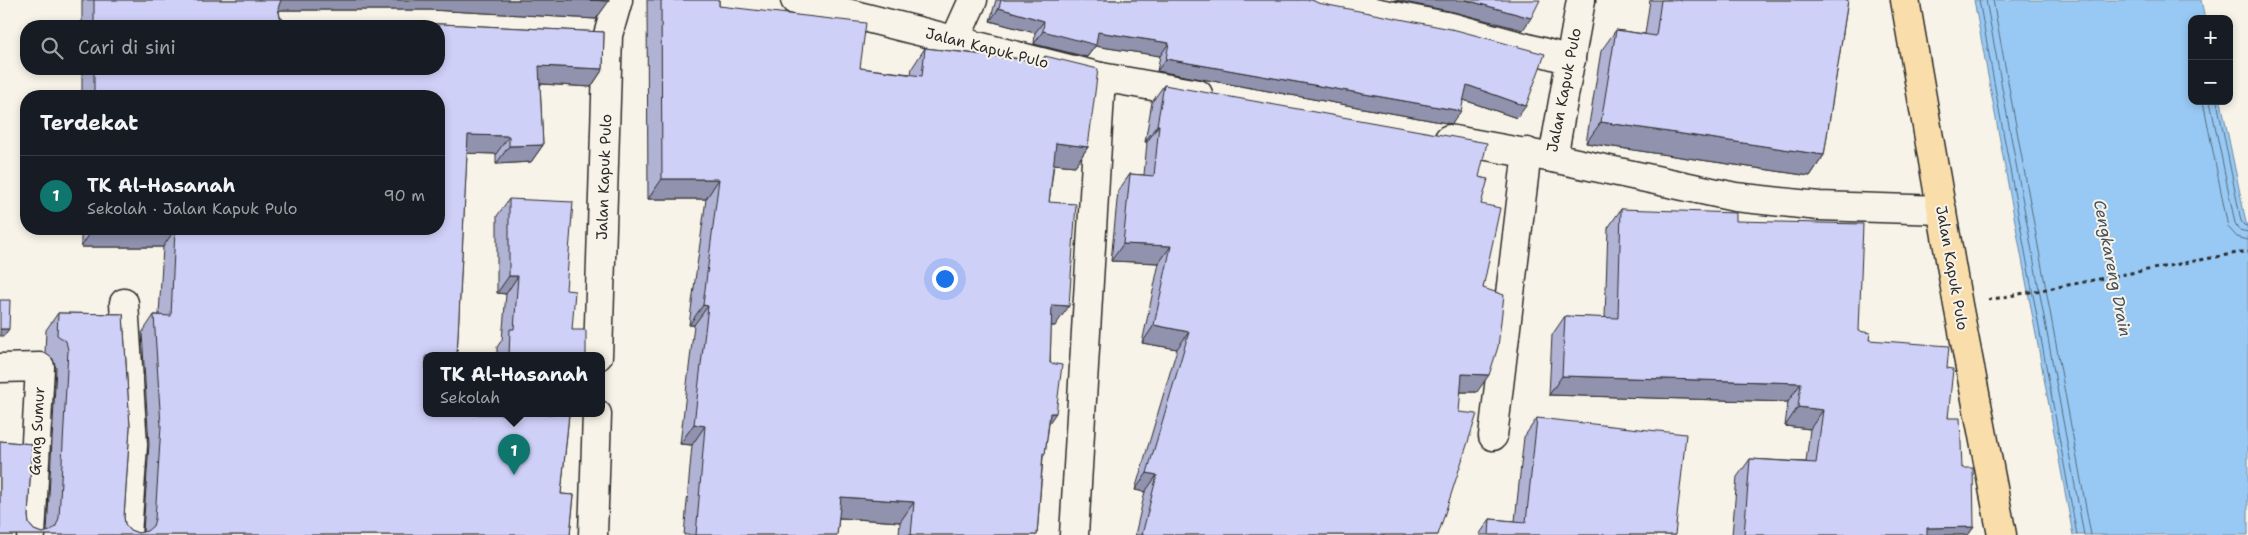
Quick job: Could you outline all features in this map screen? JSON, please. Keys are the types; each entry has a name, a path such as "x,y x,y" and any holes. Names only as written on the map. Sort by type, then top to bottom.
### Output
{"main road":[{"name":"Jalan Kapuk Pulo","path":"1905,0 1958,305 2002,535"}],"street":[{"name":"Jalan Kapuk Pulo","path":"598,352 608,35 618,0"},
{"name":"Jalan Kapuk Pulo","path":"795,0 1101,77 1227,99"},
{"path":"954,40 973,0"},
{"path":"1312,0 1451,27 1571,60"},
{"name":"Jalan Kapuk Pulo","path":"1420,134 1540,155 1571,60 1581,0"},
{"path":"578,33 608,35"},
{"path":"1074,535 1101,77"},
{"path":"1493,436 1540,155 1735,196 1819,206 1942,210"},
{"path":"124,303 133,445 127,535"},
{"name":"Gang Sumur","path":"0,368 40,367 31,535"},
{"path":"593,535 597,417"}],"path":[{"path":"2010,297 2248,251"}],"water":[{"name":"Cengkareng Drain","path":"1974,0 2201,0 2204,15 2188,15 2188,105 2222,105 2248,232 2248,535 2073,535"}],"building":[{"path":"94,0 281,0 278,8 280,17 284,20 94,20"},
{"path":"661,0 719,0 719,6 866,23 860,68 922,76 925,48 1044,62 1045,56 1098,69 1088,147 1056,143 1049,202 1076,204 1069,306 1052,305 1050,363 1062,365 1056,413 1050,413 1045,454 1043,453 1037,535 911,535 914,502 841,497 837,535 696,535 705,426 694,424 708,306 703,305 719,179 662,179"},
{"path":"1001,0 1312,0 1318,3 1456,30 1545,54 1526,106 1467,85 1461,111 1166,59 1169,43 1098,32 1096,45 1043,31 1044,21 999,8"},
{"path":"1466,0 1540,0 1531,18"},
{"path":"1661,0 1848,0 1824,155 1601,122 1616,30 1656,36"},
{"path":"445,24 604,32 603,69 539,66 543,145 509,146 509,136 468,135 457,352 423,352 423,417 569,417 561,494 574,495 570,535 0,535 0,441 32,444 29,524 34,530 42,533 50,531 56,526 59,518 68,350 66,341 57,335 58,313 123,314 130,427 124,517 125,524 130,530 138,533 147,531 153,526 161,426 154,315 171,316 175,235 445,235 445,90 94,90 94,75 445,75"},
{"path":"1164,85 1487,143 1479,177 1488,179 1481,204 1500,208 1483,288 1504,295 1498,347 1489,375 1462,374 1459,412 1477,414 1438,535 1142,535 1157,475 1147,473 1189,332 1154,325 1171,246 1123,244 1130,174 1154,176 1159,125 1157,125"},
{"path":"509,199 573,202 566,290 575,291 572,330 586,330 586,352 509,352 510,329 514,329 518,276 509,276"},
{"path":"1621,209 1736,213 1736,221 1863,224 1859,331 1870,333 1869,340 1949,346 1947,368 1953,369 1948,418 1960,418 1962,468 1973,468 1974,527 1927,528 1927,535 1744,535 1750,459 1816,463 1823,410 1798,407 1801,383 1562,376 1565,316 1618,318"},
{"path":"0,300 10,300 9,329 0,329"},
{"path":"1537,418 1686,434 1675,535 1489,535 1490,519 1526,522"}],"place":[{"name":"TK Al-Hasanah","path":"514,475"}]}
